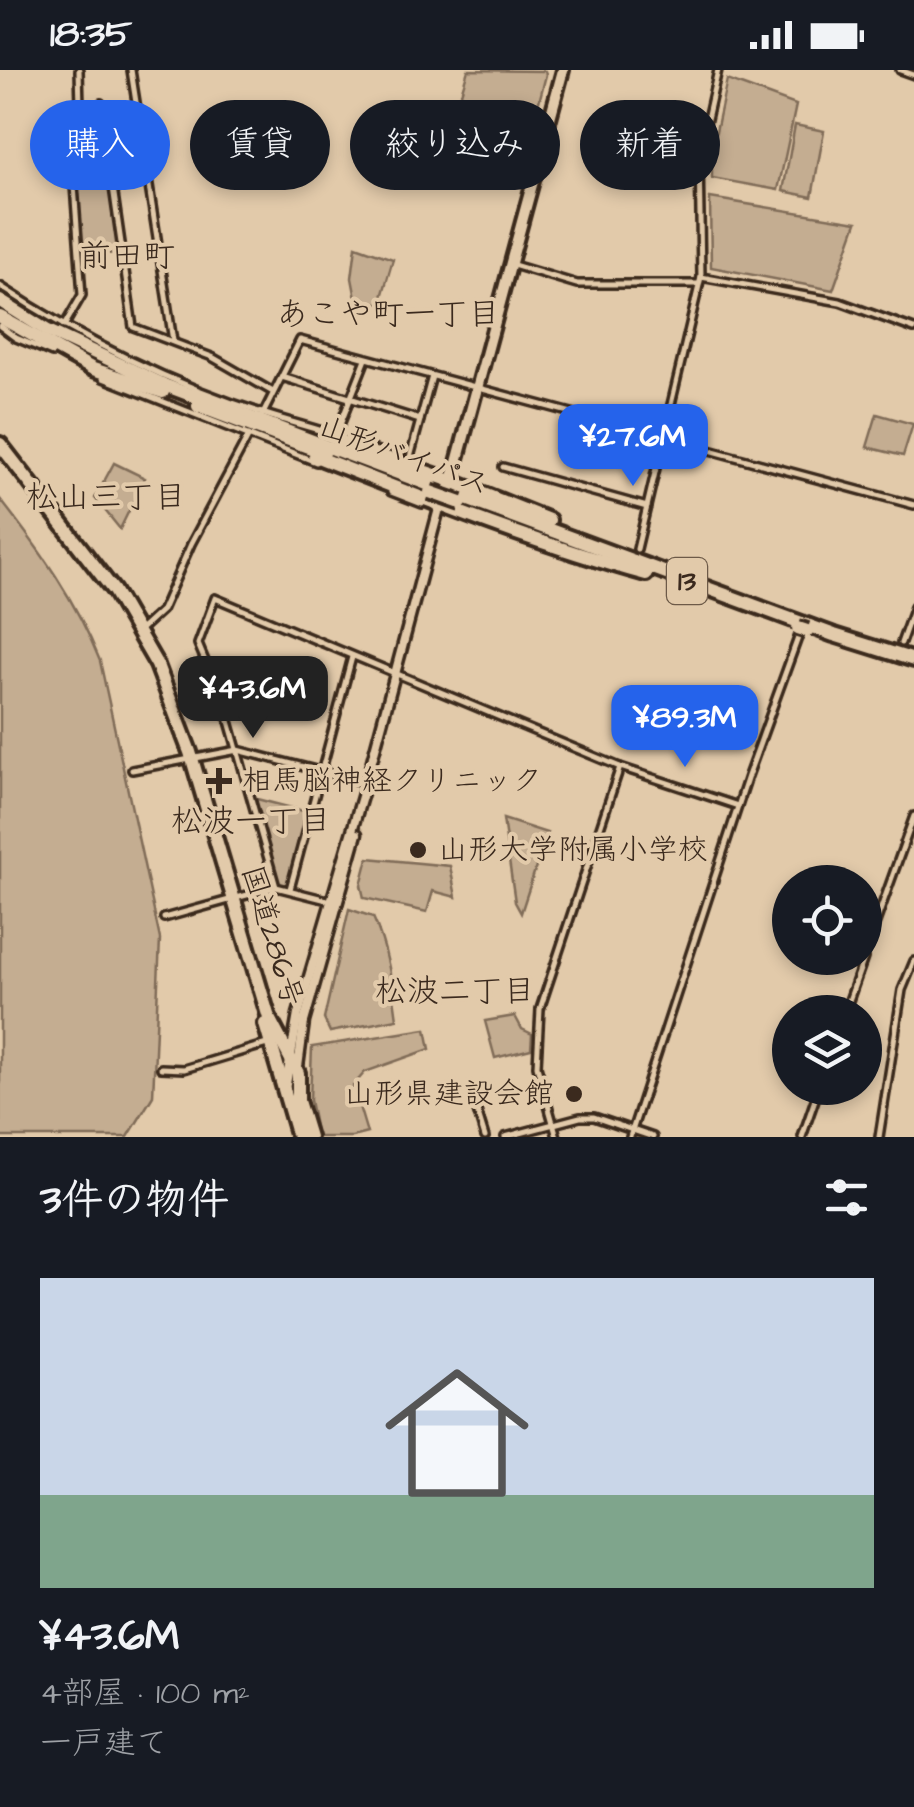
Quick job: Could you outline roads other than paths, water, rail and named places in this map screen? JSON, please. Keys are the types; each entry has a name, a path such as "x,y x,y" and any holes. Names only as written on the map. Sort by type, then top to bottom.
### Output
{"highway":[{"name":"山形バイパス","path":"0,298 78,354 165,389 461,500 914,660"},
{"name":"山形バイパス","path":"0,298 48,332 165,389"},
{"path":"0,298 165,389"},
{"path":"0,317 93,369 165,389"},
{"path":"275,430 374,453 449,480 590,536 696,584"},
{"path":"275,430 302,450 443,506 584,557 646,574"},
{"name":"国道286号","path":"0,444 114,591 168,706 189,758 232,900 298,1137"},
{"name":"国道286号","path":"0,458 136,634"},
{"name":"山形バイパス","path":"461,500 646,574 914,668"},
{"name":"国道286号","path":"273,1039 290,1056 298,1072 298,1101 309,1137"}],"main road":[{"path":"298,1072 304,1022 560,70"},
{"path":"288,1104 286,1083 296,1031 397,676"},
{"path":"273,1039 287,1038 296,1031"}],"street":[{"path":"79,70 80,100"},
{"path":"132,70 173,342"},
{"path":"637,549 700,280 699,155 718,70"},
{"path":"900,70 914,75"},
{"path":"64,326 82,295 74,190"},
{"path":"112,190 133,327 212,356 273,392"},
{"path":"509,264 577,284 700,280 840,302 914,328"},
{"path":"0,298 146,368 263,414 433,469 449,480"},
{"path":"0,326 16,338 114,383 416,504 443,506"},
{"path":"263,414 300,340 914,505"},
{"path":"336,435 366,359"},
{"path":"409,461 432,376"},
{"path":"282,377 420,420"},
{"path":"136,634 162,610 191,544 249,435"},
{"path":"503,467 647,507"},
{"path":"276,888 227,714 198,644 215,598 620,766 738,806"},
{"path":"901,643 914,607"},
{"path":"631,1134 738,806 801,631"},
{"path":"290,889 352,657"},
{"path":"132,770 238,750 366,783"},
{"path":"558,1137 538,1066 540,1009 620,766"},
{"path":"882,906 914,816"},
{"path":"164,918 276,888 331,901"},
{"path":"879,1137 902,990 914,960"},
{"path":"161,1068 184,1069 273,1039"},
{"path":"474,1100 486,1137"},
{"path":"802,1137 813,1105"},
{"path":"505,1137 553,1122 594,1117 631,1134 653,1137"}],"place":[{"name":"相馬脳神経クリニック","path":"219,781"},
{"name":"山形大学附属小学校","path":"418,850"},
{"name":"山形県建設会館","path":"574,1094"}],"district":[{"name":"前田町","path":"127,256"},
{"name":"あこや町一丁目","path":"388,314"},
{"name":"松山三丁目","path":"106,497"},
{"name":"松波一丁目","path":"251,821"},
{"name":"松波二丁目","path":"455,991"}]}
